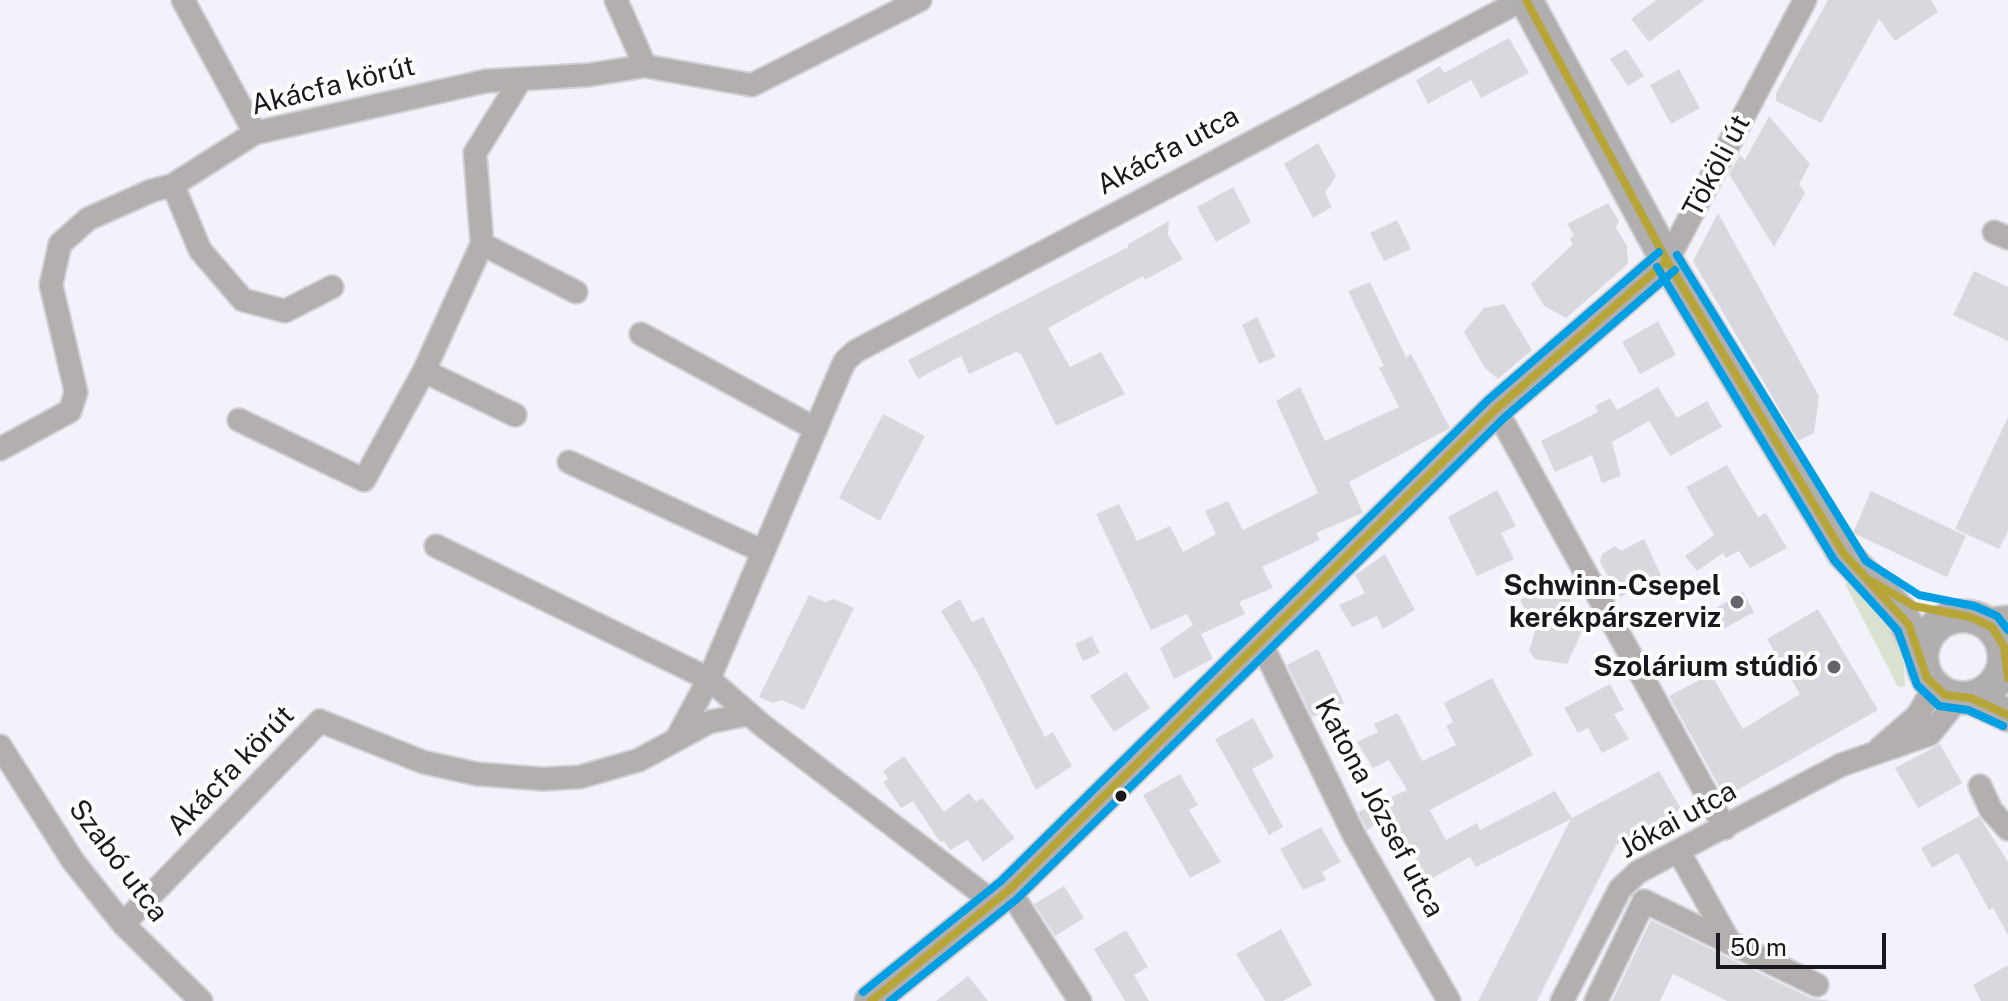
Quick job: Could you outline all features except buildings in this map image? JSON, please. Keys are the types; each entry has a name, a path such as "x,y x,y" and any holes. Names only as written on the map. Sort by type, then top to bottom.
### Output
{"street":[{"path":"183,0 255,133"},
{"path":"616,0 645,66"},
{"name":"Akácfa körút","path":"0,449 70,411 76,392 51,285 60,244 88,219 151,191 173,185 255,133 394,99 486,81 616,72 645,66 752,85 920,0"},
{"path":"1524,0 1667,261 1844,554 1905,618 1922,656 1923,667 1954,695 2008,715"},
{"name":"Akácfa utca","path":"845,361 856,351 995,276 1524,0"},
{"name":"Tököli út","path":"871,1001 1001,896 1496,409 1667,261 1805,0"},
{"path":"239,420 364,480 424,371 482,244 475,153 521,79"},
{"path":"173,185 200,250 243,300 285,311 332,287"},
{"path":"482,244 576,292"},
{"path":"641,334 816,429"},
{"name":"Akácfa körút","path":"678,736 709,679 845,361"},
{"path":"424,371 515,415"},
{"path":"1496,409 1725,828"},
{"path":"569,462 762,551"},
{"path":"436,546 709,679 749,714 1001,896 1080,1001"},
{"path":"1871,581 1914,606 1983,618 1999,636 2006,669 1995,685 1954,695"},
{"path":"1922,656 1933,630 1983,618"},
{"name":"Katona József utca","path":"1260,641 1354,835 1449,1001"},
{"name":"Jókai utca","path":"1562,1001 1620,889 1638,872 1841,765 1880,749 1918,715 1954,695"},
{"name":"Akácfa körút","path":"123,924 320,721 423,762 477,774 543,779 580,777 639,760 678,736 709,722 749,714"},
{"name":"Szabó utca","path":"0,746 73,861 123,924 201,1001"},
{"path":"1980,786 1991,810 2008,829"},
{"path":"1679,852 1730,943"},
{"path":"1596,1001 1644,901 1817,985"}],"green space":[{"path":"1856,578 1903,643 1905,686 1898,687 1845,584"}],"transit line":[{"path":"1526,0 1667,261 1844,554 1909,625 1927,678 1945,695 1971,698 2008,715"},
{"path":"863,992 1001,881 1488,400 1659,252"},
{"path":"1677,255 1866,561 1919,595 1974,606 1997,616 2008,630"},
{"path":"871,1001 1009,890 1496,409 1667,261"},
{"path":"1657,267 1834,560 1898,631 1917,685 1939,706 1968,710 2003,726"},
{"path":"890,1001 1017,899 1504,418 1675,270"},
{"path":"1871,581 1914,606 1970,617 1992,627 2004,647 2008,678"}],"place":[{"name":"Schwinn-Csepel kerékpárszerviz","path":"1737,602"},
{"name":"Szolárium stúdió","path":"1834,667"}]}
